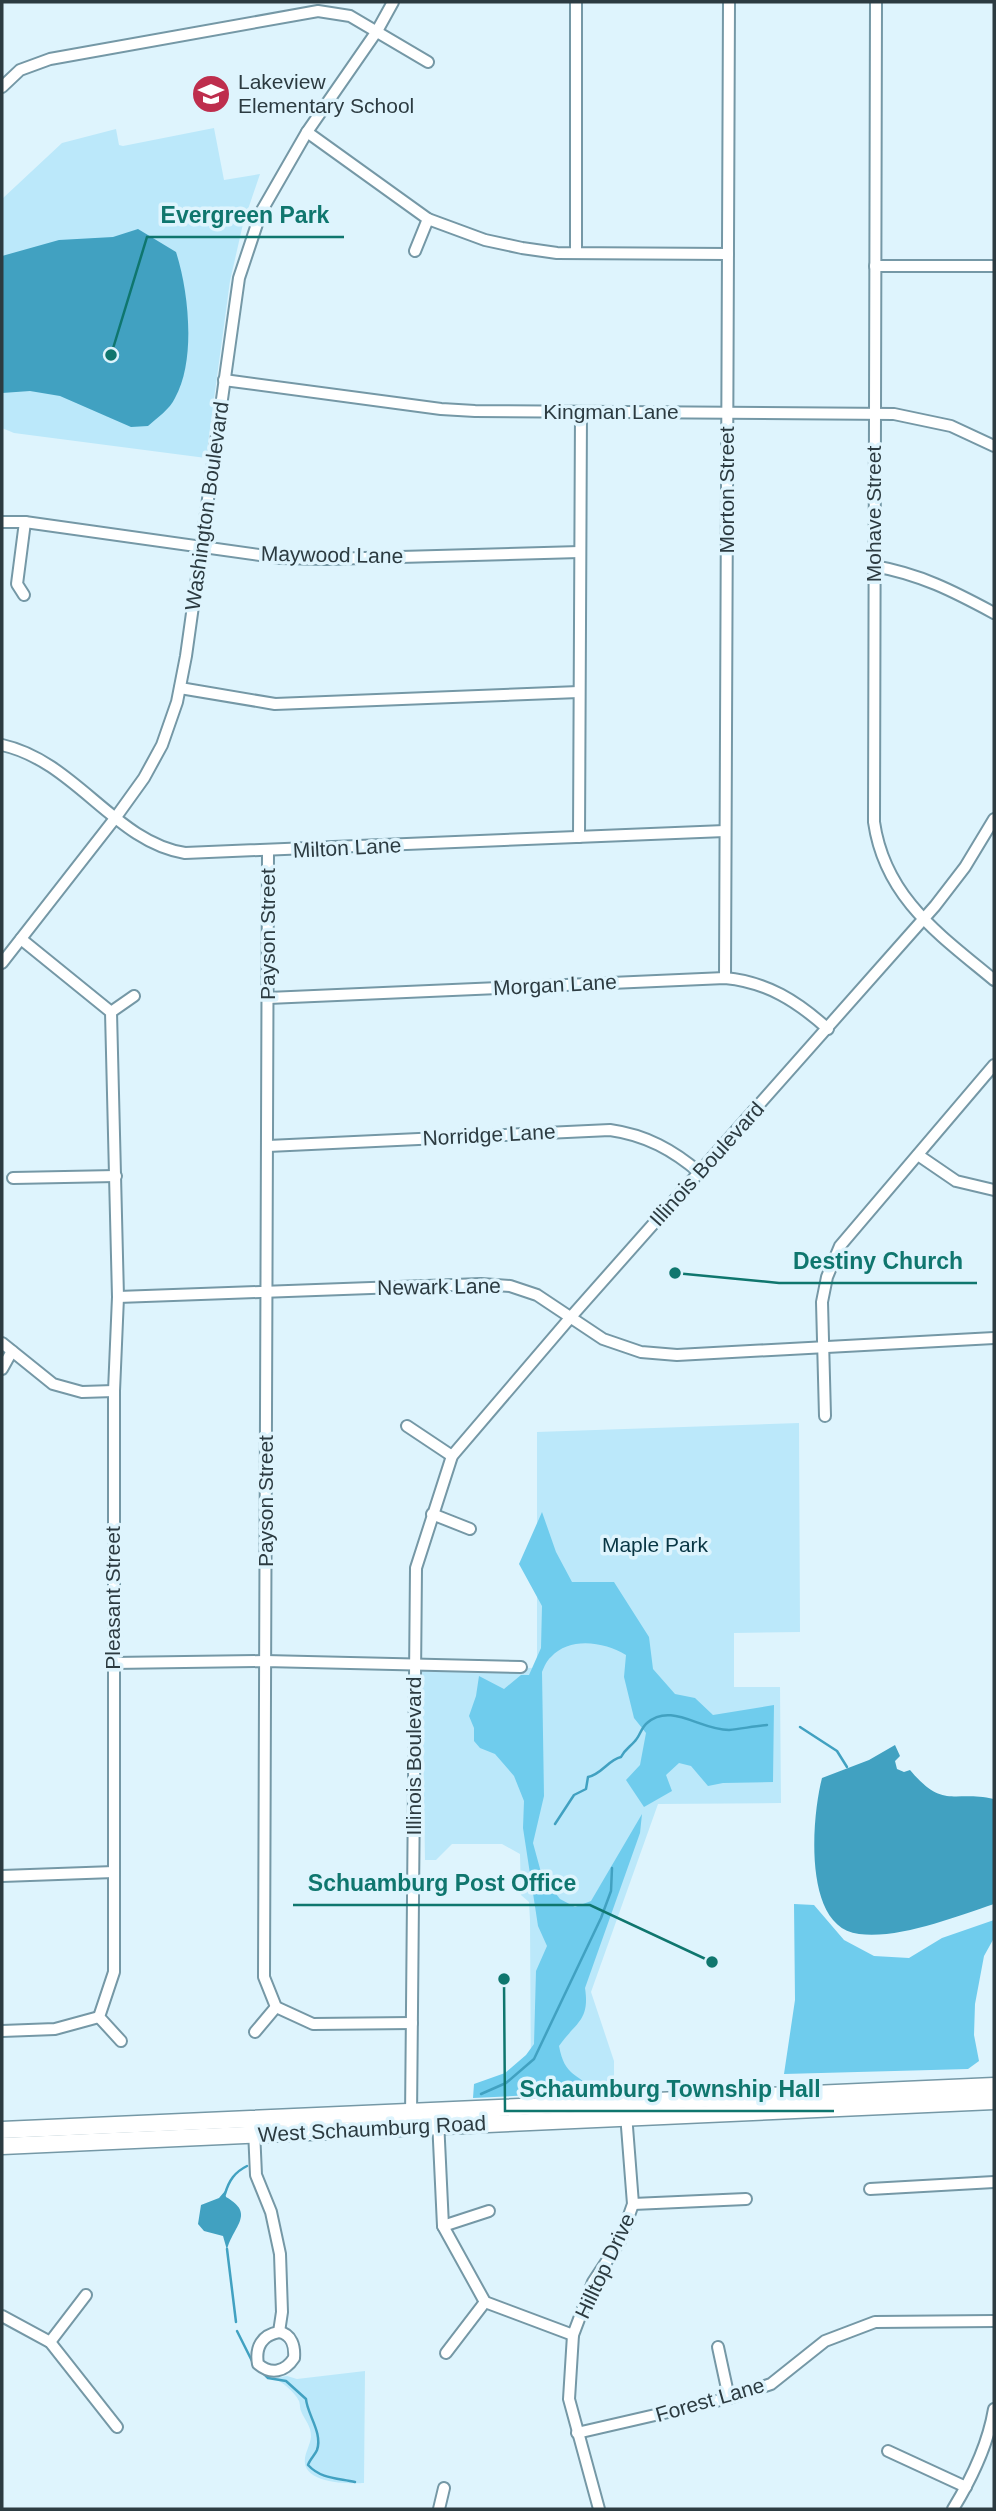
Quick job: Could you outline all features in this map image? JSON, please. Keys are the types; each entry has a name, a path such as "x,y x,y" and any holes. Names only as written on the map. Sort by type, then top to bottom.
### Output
{"main road":[{"name":"West Schaumburg Road","path":"2,2146 253,2128 994,2086"},
{"name":"West Schaumburg Road","path":"625,2109 766,2113 994,2101"},
{"name":"West Schaumburg Road","path":"2,2130 253,2128"}],"street":[{"name":"Washington Boulevard","path":"2,962 116,817 144,778 162,746 180,688 239,278 261,212 307,132 377,31 393,2"},
{"path":"576,2 576,253"},
{"name":"Morton Street","path":"725,978 729,2"},
{"name":"Mohave Street","path":"876,2 874,822 880,851 892,879 922,920 994,980"},
{"path":"2,87 20,70 50,59 318,10 350,16 428,62"},
{"path":"307,132 428,219 505,245 576,253 728,254"},
{"path":"415,251 428,219"},
{"path":"875,266 994,267"},
{"name":"Kingman Lane","path":"224,380 441,409 874,413 910,416 971,434 994,446"},
{"path":"579,837 581,412"},
{"name":"Maywood Lane","path":"2,522 25,522 281,558 580,552"},
{"path":"24,595 17,584 25,522"},
{"path":"874,566 905,571 944,586 994,613"},
{"path":"180,688 275,704 579,692"},
{"name":"Milton Lane","path":"2,745 23,750 53,767 143,837 178,852 268,852 725,831"},
{"name":"Illinois Boulevard","path":"411,2119 416,1568 452,1456 570,1318 828,1029 952,885 994,818"},
{"name":"Payson Street","path":"268,852 264,1969 266,1984 276,2007"},
{"path":"21,939 111,1012 134,996"},
{"name":"Morgan Lane","path":"268,998 725,978 755,983 779,992 807,1010 828,1029"},
{"name":"Pleasant Street","path":"99,2017 114,1972 114,1391 118,1297 111,1012"},
{"path":"825,1416 822,1301 827,1278 841,1246 994,1065"},
{"name":"Norridge Lane","path":"268,1146 610,1130 655,1142 700,1173"},
{"path":"918,1155 956,1181 994,1191"},
{"path":"13,1178 116,1176"},
{"name":"Newark Lane","path":"118,1297 481,1284 510,1286 537,1295 603,1339 641,1352 677,1356 994,1338"},
{"path":"2,1343 53,1384 82,1392 114,1391"},
{"path":"2,1369 12,1351"},
{"path":"407,1426 452,1456"},
{"path":"432,1514 470,1530"},
{"path":"113,1663 265,1661 521,1667"},
{"path":"2,1876 114,1872"},
{"path":"255,2032 276,2007 313,2024 412,2023"},
{"path":"2,2031 55,2029 99,2017 121,2041"},
{"name":"Hilltop Drive","path":"599,2509 569,2399 573,2334 593,2282 620,2241 633,2204 625,2109"},
{"path":"438,2118 443,2226 485,2302 573,2334"},
{"path":"253,2128 256,2175 271,2211 278,2245 282,2280 279,2332"},
{"path":"870,2189 994,2182"},
{"path":"633,2204 746,2199"},
{"path":"443,2226 489,2211"},
{"path":"50,2342 86,2295"},
{"path":"446,2353 485,2302"},
{"path":"2,2316 50,2342 117,2427"},
{"name":"Forest Lane","path":"577,2433 729,2398 771,2384 825,2341 875,2322 994,2321"},
{"path":"718,2347 729,2398"},
{"path":"953,2509 989,2436 994,2409"},
{"path":"888,2451 966,2487"},
{"path":"439,2509 444,2488"}],"green space":[{"path":"214,128 224,180 260,174 243,224 230,281 206,458 14,433 2,428 2,199 62,143 116,129 119,145 123,146"},
{"name":"Maple Park","path":"799,1423 800,1632 734,1633 734,1687 780,1687 781,1803 658,1804 591,1992 614,2061 614,2090 531,2090 530,1920 529,1902 521,1895 520,1854 502,1844 452,1844 436,1860 425,1860 422,1667 537,1668 537,1432"},
{"path":"365,2371 364,2483 318,2478 306,2467 305,2458 311,2433 299,2401 288,2388 274,2378 287,2376 297,2379"}],"shaded area":[{"path":"138,229 176,252 181,268 187,306 188,346 182,383 170,406 148,426 131,427 60,396 30,391 2,393 2,256 59,240 113,237"},
{"path":"542,1512 556,1552 572,1582 614,1582 649,1637 653,1669 675,1694 695,1698 713,1715 774,1705 773,1782 708,1786 691,1766 679,1763 666,1775 672,1791 644,1807 626,1780 640,1765 646,1733 634,1718 624,1677 626,1655 618,1650 588,1643 568,1646 550,1658 542,1672 544,1796 533,1843 542,1876 560,1899 575,1907 591,1901 642,1814 640,1833 585,1988 583,2015 559,2046 568,2069 594,2092 473,2098 474,2084 505,2073 526,2055 534,2044 536,1971 547,1946 538,1926 523,1828 524,1801 514,1776 495,1754 480,1748 474,1741 474,1728 469,1716 479,1676 504,1689 521,1675 529,1675 541,1648 542,1606 519,1564"},
{"path":"895,1745 900,1756 895,1761 897,1769 904,1772 910,1770 932,1790 949,1796 994,1799 994,1904 909,1930 875,1935 859,1934 841,1927 828,1912 820,1892 815,1868 814,1842 818,1795 822,1778 869,1760"},
{"path":"794,1904 814,1905 844,1940 874,1956 909,1958 942,1938 994,1920 994,1938 984,1956 975,2004 974,2035 979,2061 968,2069 784,2074 795,2000"},
{"path":"225,2191 226,2197 240,2209 241,2215 227,2250 223,2236 204,2231 198,2224 201,2205 219,2198"}],"waterway":[{"path":"555,1824 574,1795 586,1789 588,1777 621,1757 645,1725 656,1717 676,1716 729,1730 767,1725"},
{"path":"800,1727 837,1751 847,1767"},
{"path":"481,2094 506,2083 534,2059 601,1918 611,1891 612,1868"},
{"path":"225,2194 233,2177 247,2166"},
{"path":"227,2249 236,2322"},
{"path":"237,2331 254,2365"},
{"path":"262,2372 268,2378 286,2381 306,2399 318,2437 316,2452 308,2465 324,2475 355,2482"}],"place":[{"name":"Lakeview Elementary School","path":"211,94"},
{"name":"Evergreen Park","path":"111,355"},
{"name":"Destiny Church","path":"675,1273"},
{"name":"Schuamburg Post Office","path":"712,1962"},
{"name":"Schaumburg Township Hall","path":"504,1979"}]}
